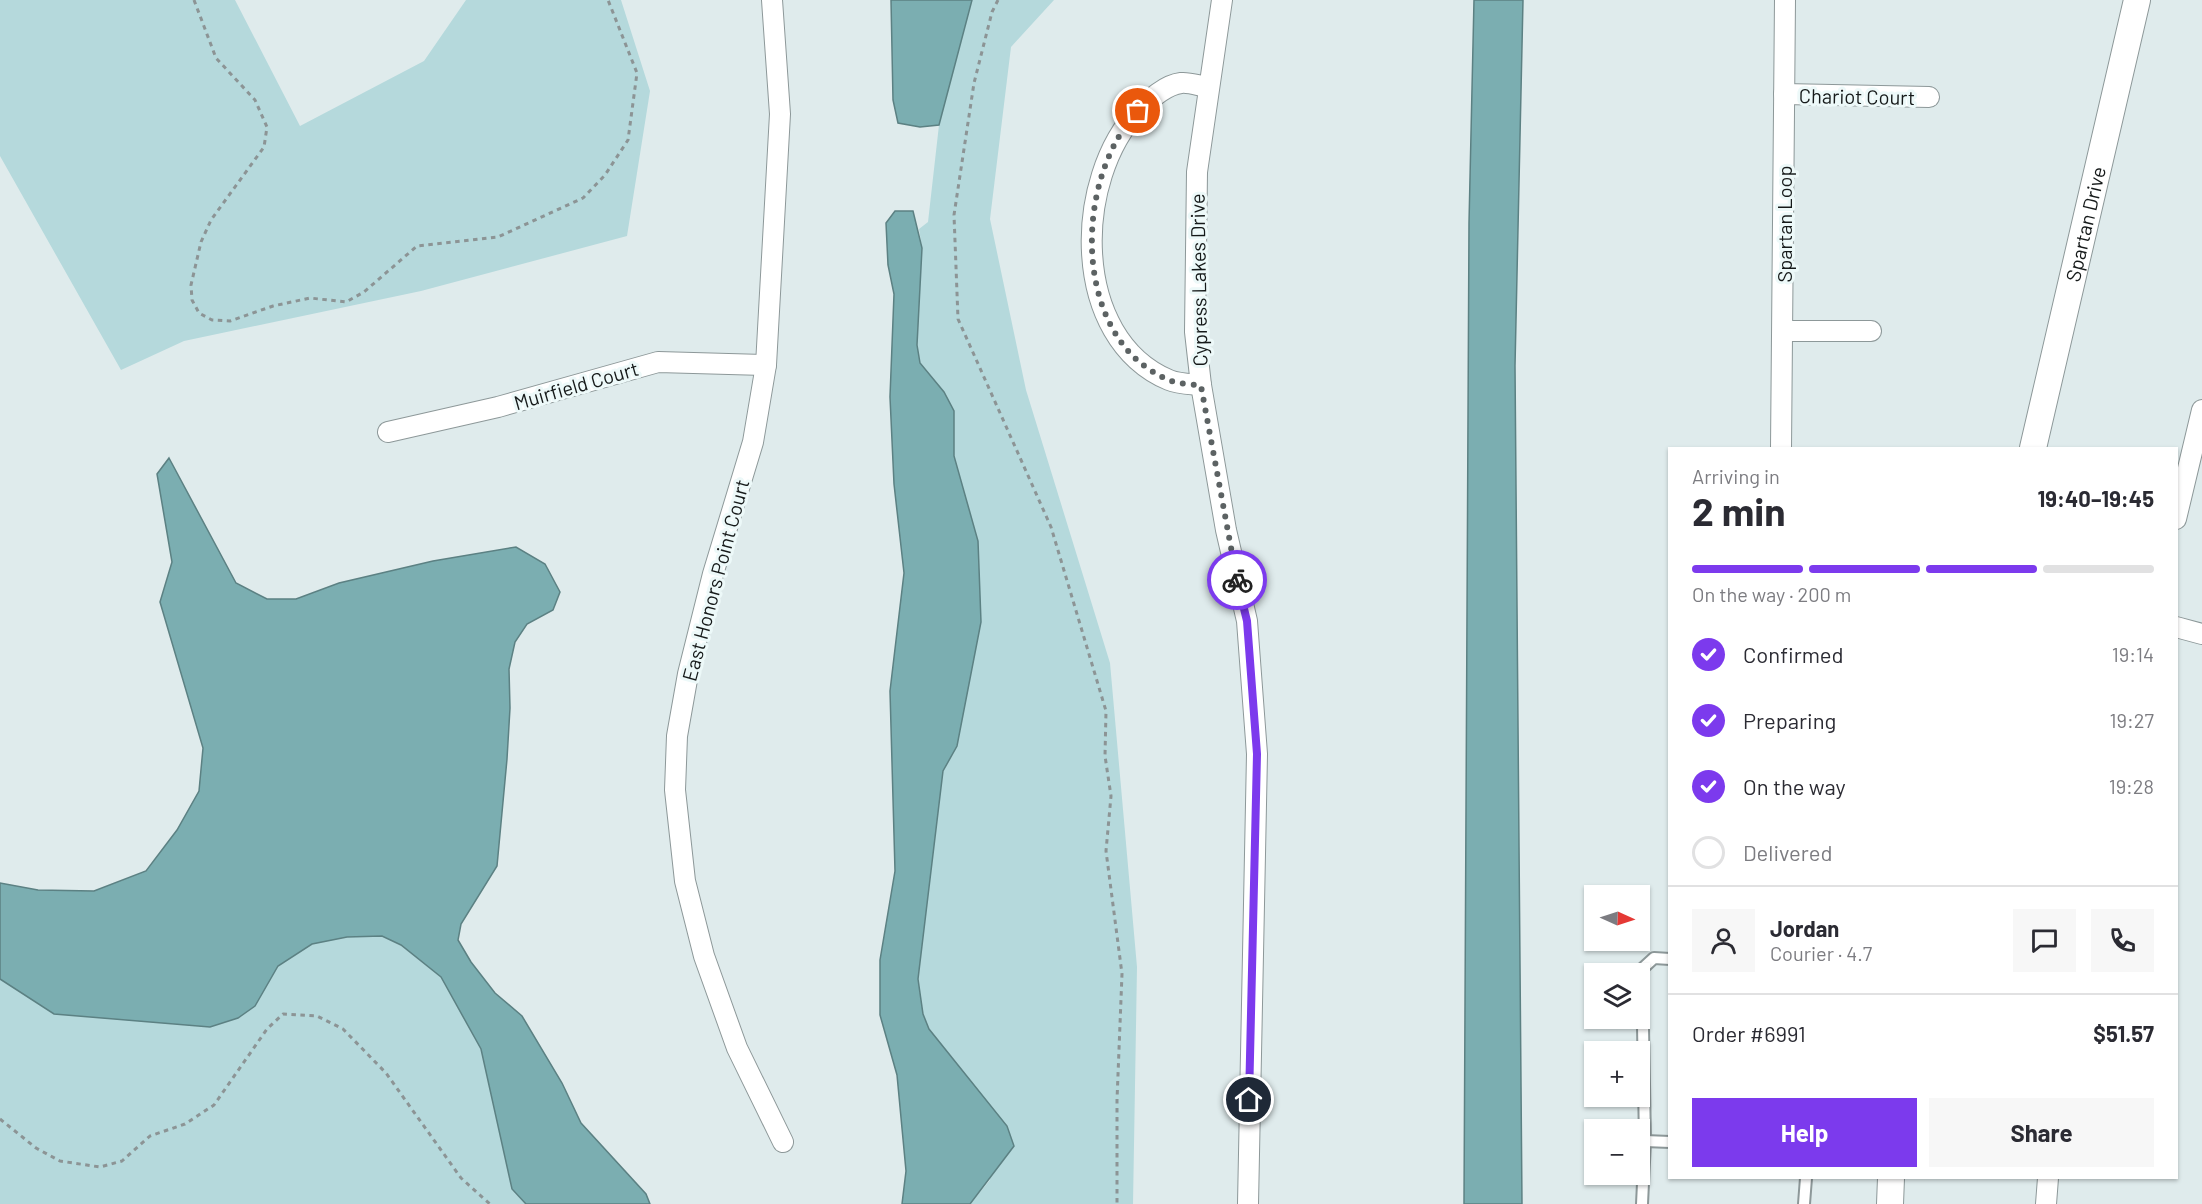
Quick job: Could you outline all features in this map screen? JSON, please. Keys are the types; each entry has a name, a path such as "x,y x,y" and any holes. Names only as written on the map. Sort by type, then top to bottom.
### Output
{"street":[{"name":"East Honors Point Court","path":"772,0 780,114 766,365 753,442 713,574 688,674 677,736 675,790 685,881 704,956 737,1048 783,1142"},
{"name":"Cypress Lakes Drive","path":"1222,0 1197,172 1195,332 1201,386 1226,530 1247,621 1257,754 1248,1204"},
{"name":"Spartan Loop","path":"1781,447 1785,0"},
{"name":"Spartan Drive","path":"2033,447 2137,0"},
{"path":"1201,386 1170,381 1142,365 1121,342 1101,303 1092,258 1092,213 1100,176 1124,127 1153,96 1181,83 1208,87"},
{"name":"Chariot Court","path":"1784,94 1929,97"},
{"path":"1783,331 1871,331"},
{"name":"Muirfield Court","path":"388,432 498,407 658,362 766,365"},
{"path":"2178,511 2202,410"},
{"path":"2178,628 2202,634"},
{"path":"1890,1204 1891,1179"},
{"path":"2046,1204 2048,1179"}],"lane":[{"path":"1644,1119 1642,969 1654,958 1668,959"},
{"path":"1650,1141 1668,1142"},
{"path":"1804,1204 1806,1179"},
{"path":"1642,1204 1643,1185"}],"path":[{"path":"194,0 216,58 255,100 267,127 264,147 208,227 201,242 191,285 192,300 199,313 212,320 230,321 273,306 310,298 346,302 364,292 417,246 498,237 583,198 605,175 628,140 637,73 608,0"},
{"path":"998,0 992,12 974,83 954,215 958,319 1051,528 1106,711 1105,756 1111,796 1106,850 1122,974 1116,1100 1117,1204"},
{"path":"0,1119 36,1148 60,1161 100,1167 122,1161 150,1136 185,1124 214,1105 267,1029 283,1014 317,1016 343,1029 386,1073 461,1178 490,1204"}],"shaded area":[{"path":"0,0 235,0 300,126 424,61 466,0 621,0 650,91 627,236 421,291 184,341 121,370 0,156"},
{"path":"891,0 972,0 939,125 920,127 898,123 893,100"},
{"path":"972,0 1054,0 1011,47 990,219 1026,390 1110,663 1137,967 1133,1204 970,1204 990,1180 960,1067 929,1029 923,1014 918,979 943,771 957,746 978,541 954,456 954,411 944,392 920,363 917,345 922,248 919,229 928,222 939,125"},
{"path":"1474,0 1523,0 1515,366 1522,1204 1464,1204 1469,223"},
{"path":"895,211 913,211 922,248 917,345 920,363 944,392 954,411 954,456 978,541 981,622 957,746 943,771 918,979 923,1014 929,1029 1007,1126 1014,1146 970,1204 902,1204 906,1171 897,1075 880,1015 880,960 895,871 890,691 904,573 894,484 890,397 894,294 888,265 886,223"},
{"path":"169,458 236,583 267,599 296,599 339,583 433,561 516,547 545,564 560,592 553,610 527,624 515,642 509,669 510,708 507,759 497,866 461,924 458,940 471,962 495,993 522,1016 562,1083 581,1123 646,1194 650,1204 526,1204 512,1189 481,1049 441,977 401,945 382,936 347,937 312,944 278,966 255,1006 238,1018 210,1027 54,1014 0,979 0,883 38,890 94,891 146,871 177,830 199,791 203,748 160,602 172,562 157,474"},
{"path":"382,936 401,945 441,977 481,1049 512,1189 526,1204 0,1204 0,979 54,1014 210,1027 255,1006 278,966 312,944 347,937"}],"way so far":[{"path":"1138,111 1124,127 1100,176 1092,213 1092,258 1101,303 1121,342 1142,365 1170,381 1201,386 1237,580"}],"route":[{"path":"1237,580 1247,621 1257,754 1249,1100"}]}
